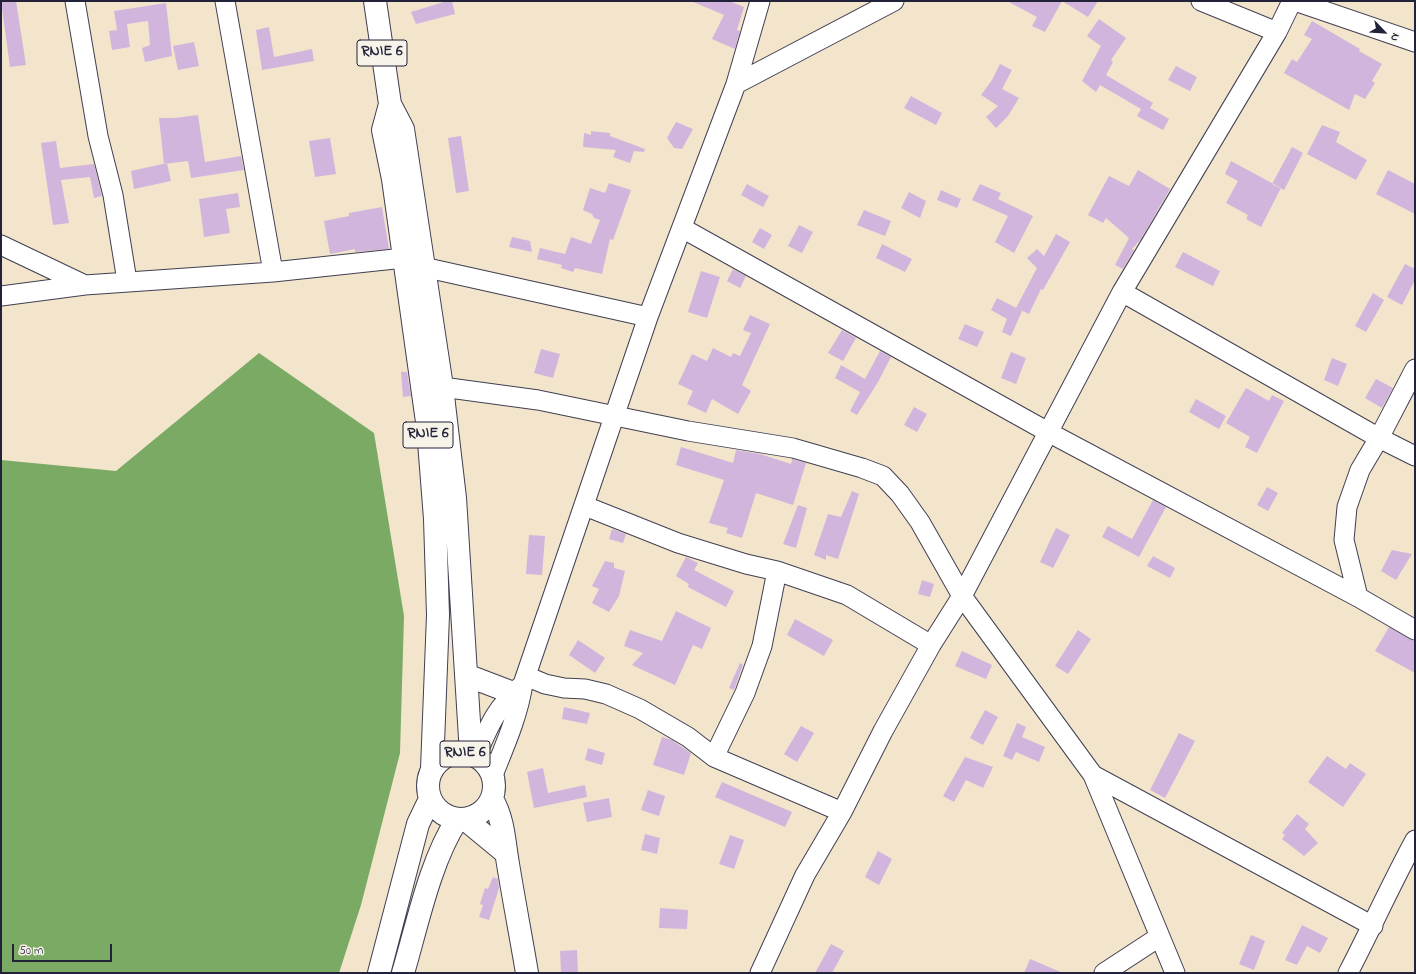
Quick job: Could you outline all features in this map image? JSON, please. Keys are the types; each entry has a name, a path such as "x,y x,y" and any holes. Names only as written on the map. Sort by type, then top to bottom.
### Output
{"main road":[{"name":"RNIE 6","path":"375,1 390,104 383,130 392,179 442,387 455,498 466,675 473,755"},
{"name":"RNIE 6","path":"379,973 418,824 430,799 428,784 432,769 438,615 435,519 413,263"},
{"path":"466,675 521,684"},
{"name":"RNIE 6","path":"432,769 442,758 456,753 473,755 486,764 493,775 495,787 492,800"},
{"path":"430,799 441,813 462,820 506,853"},
{"path":"403,973 434,870 451,830 462,820 481,813 492,800 501,817 527,973"}],"street":[{"path":"75,1 98,136 113,195 127,281"},
{"path":"225,1 273,272"},
{"path":"493,775 513,726 520,703 521,684 585,506 648,317 736,84 760,1"},
{"path":"736,84 894,1"},
{"path":"1201,1 1277,32"},
{"path":"760,973 805,875 842,812 883,731 931,645 962,596 1122,292 1277,32 1292,1"},
{"path":"1296,1 1415,42"},
{"path":"682,228 1048,432 1358,597 1415,630"},
{"path":"1,245 85,285"},
{"path":"1,296 127,281 413,263 648,317"},
{"path":"1122,292 1379,438 1415,456"},
{"path":"1358,597 1344,540 1347,507 1360,470 1379,438 1415,369"},
{"path":"442,387 538,400 688,431 793,448 862,468 883,476 900,494 920,522 962,596 1092,775 1175,973"},
{"path":"585,506 678,542 746,564 777,571 846,595 931,645"},
{"path":"714,757 745,693 762,646 777,571"},
{"path":"473,755 492,719 521,684"},
{"path":"521,684 545,684 564,688 585,689 606,694 640,709 676,730 714,757 842,812"},
{"path":"1092,775 1373,926"},
{"path":"1348,973 1373,926 1395,877 1415,840"},
{"path":"1104,973 1159,937"}],"green space":[{"path":"259,353 374,433 404,616 400,753 361,905 339,973 1,973 1,460 116,471"}],"building":[{"path":"1,1 16,1 26,65 10,67"},
{"path":"447,1 452,1 455,14 416,24 411,12"},
{"path":"691,1 729,1 744,7 737,30 740,31 735,49 712,39 724,15"},
{"path":"1007,1 1062,1 1045,32 1032,26 1037,17"},
{"path":"1062,1 1098,1 1088,17"},
{"path":"166,3 172,56 145,62 142,48 150,45 148,21 127,24 130,47 112,50 109,31 117,30 114,11"},
{"path":"1099,19 1126,38 1111,60 1113,62 1106,75 1153,103 1150,108 1169,119 1163,130 1137,116 1141,109 1100,85 1096,92 1082,81 1101,46 1087,36"},
{"path":"1312,21 1360,49 1359,51 1382,64 1372,81 1375,83 1365,99 1355,94 1349,110 1284,73 1292,59 1297,62 1312,39 1304,35"},
{"path":"269,27 274,57 312,49 314,61 262,70 256,30"},
{"path":"194,42 199,66 178,70 173,46"},
{"path":"1000,64 1012,70 1002,89 1019,98 1008,116 996,128 986,117 998,106 981,95 992,80"},
{"path":"1176,66 1197,77 1190,91 1168,80"},
{"path":"911,96 942,113 936,125 904,108"},
{"path":"198,115 205,162 241,156 244,170 191,178 188,161 164,164 159,118"},
{"path":"676,122 693,129 682,149 674,148 667,138"},
{"path":"1322,125 1340,132 1336,142 1367,160 1356,180 1307,154"},
{"path":"591,131 610,133 610,136 645,149 644,152 634,151 630,163 613,157 616,150 583,147 584,133 591,135"},
{"path":"461,136 469,191 456,193 448,138"},
{"path":"330,138 336,174 315,177 309,141"},
{"path":"56,141 60,168 94,164 102,196 94,198 90,177 61,180 69,223 53,225 41,143"},
{"path":"1292,147 1303,153 1284,190 1272,184"},
{"path":"1231,161 1281,188 1261,227 1246,219 1248,215 1226,203 1238,181 1225,174"},
{"path":"167,163 171,181 134,189 131,171"},
{"path":"1138,170 1170,189 1141,239 1132,249 1134,250 1123,269 1115,265 1129,238 1106,218 1103,223 1088,215 1109,176 1129,186"},
{"path":"1388,170 1415,184 1415,214 1376,194"},
{"path":"609,183 631,190 613,240 610,239 602,274 575,268 573,272 561,268 562,265 537,259 540,248 565,254 571,237 591,244 600,220 594,218 592,214 583,210 590,188 605,193"},
{"path":"747,184 769,196 763,207 741,195"},
{"path":"980,184 1001,193 998,199 1033,216 1014,253 995,242 1008,216 972,200"},
{"path":"941,190 961,199 957,208 937,200"},
{"path":"909,192 926,201 920,218 901,208"},
{"path":"238,193 240,207 226,209 230,233 204,237 199,199"},
{"path":"382,207 389,249 355,252 355,249 330,254 324,221 349,216 349,213"},
{"path":"864,210 891,221 885,236 857,225"},
{"path":"799,225 813,232 802,253 788,246"},
{"path":"760,228 772,235 764,249 752,242"},
{"path":"1056,234 1070,242 1043,290 1041,289 1029,314 1016,308 1037,268 1027,258 1037,249 1044,256"},
{"path":"512,237 530,241 532,252 509,247"},
{"path":"882,244 912,259 905,272 876,258"},
{"path":"1183,252 1220,271 1213,286 1175,267"},
{"path":"1405,264 1415,269 1415,280 1402,305 1387,297"},
{"path":"733,269 746,276 740,288 727,281"},
{"path":"701,271 720,277 707,318 688,312"},
{"path":"1373,293 1384,300 1366,332 1355,326"},
{"path":"997,298 1022,311 1011,336 1002,332 1007,319 991,310"},
{"path":"750,315 770,324 742,385 751,391 738,414 712,399 706,413 687,404 693,391 678,384 692,354 707,361 713,348 731,357 733,353 740,356 751,333 743,330"},
{"path":"965,324 984,332 977,347 958,339"},
{"path":"842,330 856,338 843,361 828,353"},
{"path":"541,349 560,354 553,378 534,373"},
{"path":"880,351 891,357 878,382 857,415 850,411 860,392 835,378 841,365 865,379"},
{"path":"1011,352 1026,358 1016,384 1001,378"},
{"path":"1332,358 1347,364 1338,386 1324,380"},
{"path":"401,372 407,372 411,396 403,397"},
{"path":"1376,379 1393,388 1382,408 1365,398"},
{"path":"1246,388 1269,401 1272,395 1284,401 1257,453 1245,447 1250,437 1226,423"},
{"path":"1196,399 1226,416 1219,429 1189,412"},
{"path":"914,407 927,414 917,432 904,425"},
{"path":"681,447 733,463 736,450 760,454 791,464 792,459 806,463 793,505 756,493 742,538 726,533 728,528 709,523 724,480 676,465"},
{"path":"1267,487 1278,493 1268,511 1257,505"},
{"path":"852,491 859,494 838,559 826,555 826,560 814,555 828,514 841,517"},
{"path":"1153,500 1166,507 1139,557 1102,537 1108,526 1132,539"},
{"path":"798,505 807,508 796,548 783,544"},
{"path":"1056,528 1070,535 1053,568 1040,562"},
{"path":"612,529 626,534 623,543 609,539"},
{"path":"529,535 545,536 542,575 526,574"},
{"path":"1392,550 1412,554 1396,580 1381,571"},
{"path":"1153,556 1175,568 1170,578 1147,566"},
{"path":"686,557 698,563 694,570 734,591 726,607 688,587 689,584 676,576"},
{"path":"605,561 614,563 614,568 625,571 619,596 609,612 592,603 599,589 592,586"},
{"path":"922,580 934,584 930,597 918,594"},
{"path":"676,611 711,628 702,649 693,645 675,685 632,665 643,653 624,646 630,630 662,641"},
{"path":"795,619 833,640 824,656 787,635"},
{"path":"1389,627 1415,641 1415,673 1375,651"},
{"path":"1078,630 1091,639 1068,674 1055,666"},
{"path":"578,640 605,658 595,673 569,655"},
{"path":"962,651 992,665 986,679 955,666"},
{"path":"740,663 743,665 734,690 729,688"},
{"path":"564,707 590,713 587,724 562,719"},
{"path":"985,710 998,717 983,745 970,738"},
{"path":"1017,723 1026,727 1022,737 1045,747 1039,762 1016,752 1012,760 1003,756"},
{"path":"801,726 814,733 797,762 784,754"},
{"path":"1179,733 1195,741 1165,798 1150,790"},
{"path":"662,737 672,740 691,753 684,775 653,765"},
{"path":"588,748 605,753 602,765 585,760"},
{"path":"1327,756 1346,769 1350,763 1366,774 1343,807 1308,782"},
{"path":"965,757 993,767 983,788 966,780 954,802 943,796"},
{"path":"543,768 548,793 585,785 587,797 534,808 527,772"},
{"path":"722,782 792,812 785,827 715,797"},
{"path":"648,790 665,796 659,816 641,810"},
{"path":"609,798 612,817 587,822 583,803"},
{"path":"1297,814 1309,824 1305,829 1318,843 1304,856 1282,839 1285,835 1282,833"},
{"path":"645,834 660,838 657,854 641,850"},
{"path":"730,835 744,840 734,869 719,864"},
{"path":"878,851 892,859 879,885 865,877"},
{"path":"493,877 498,879 499,888 489,920 479,917 483,905 480,904 485,888 488,889"},
{"path":"660,908 688,910 687,929 659,928"},
{"path":"1302,925 1328,938 1320,953 1307,946 1297,965 1285,960"},
{"path":"1251,935 1265,941 1254,970 1239,964"},
{"path":"831,944 844,951 832,973 815,973"},
{"path":"577,950 578,973 561,973 560,951"},
{"path":"1030,959 1063,973 1024,973"}]}
